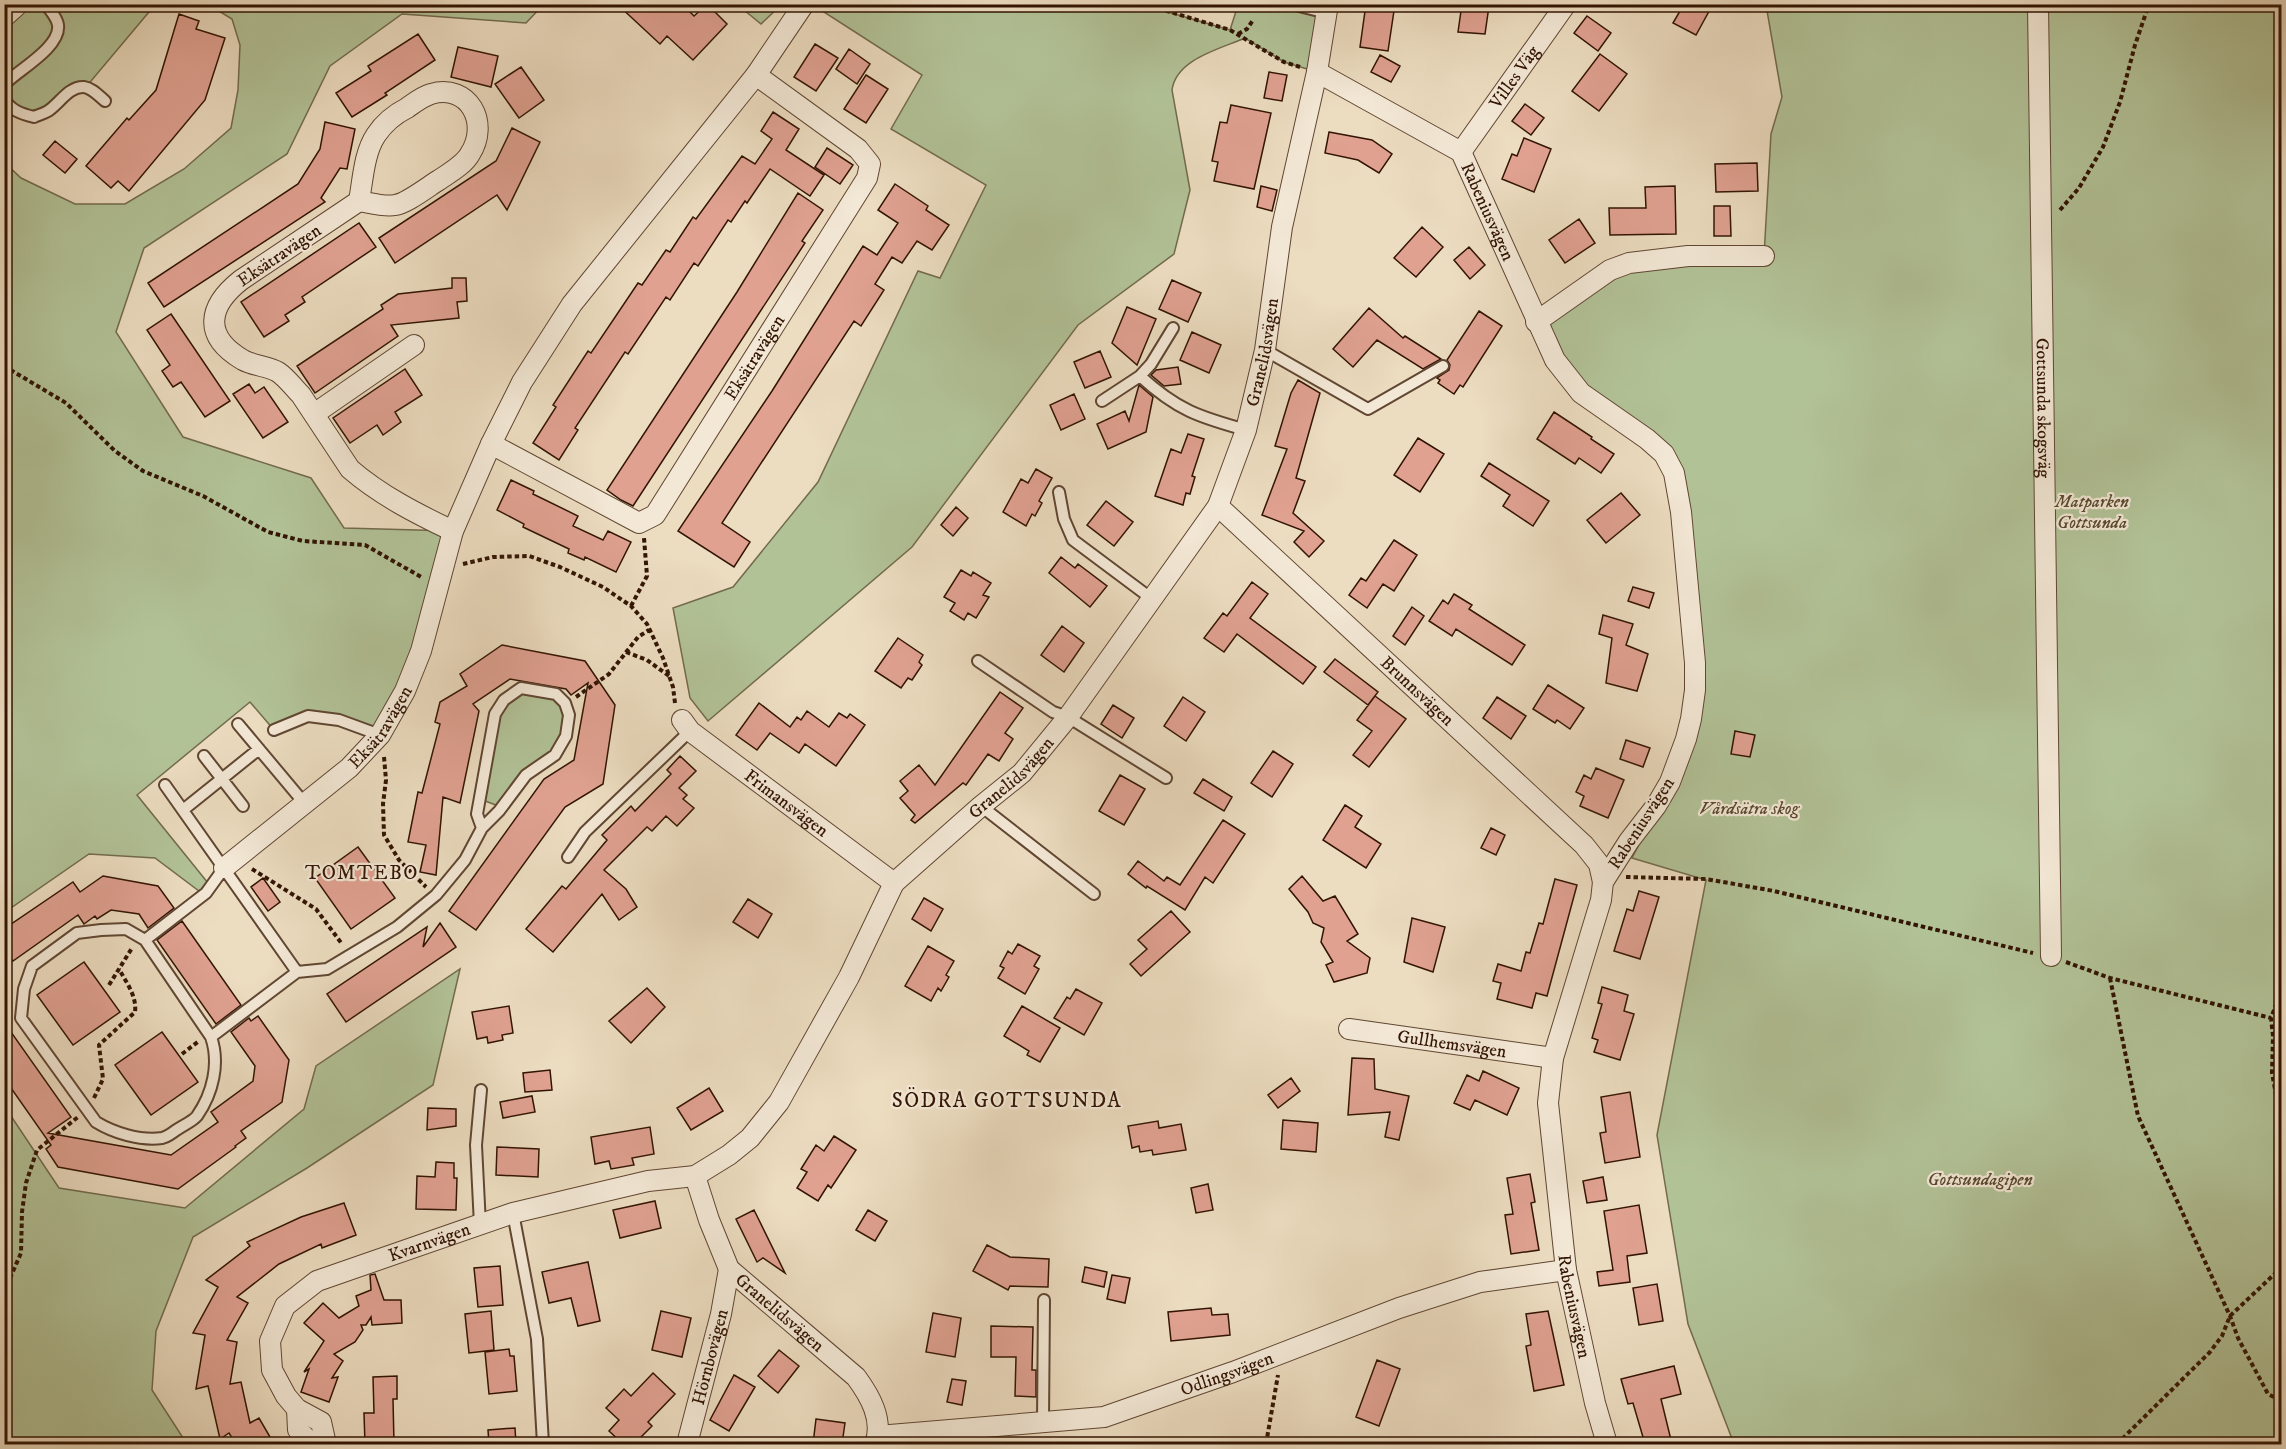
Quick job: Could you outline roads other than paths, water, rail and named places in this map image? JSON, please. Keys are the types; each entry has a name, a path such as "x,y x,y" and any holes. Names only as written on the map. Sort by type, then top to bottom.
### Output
{"street":[{"path":"4,13 14,4"},
{"name":"Eksätravägen","path":"230,864 349,768 380,735 405,691 417,661 453,531 491,444 522,382 572,304 756,75 804,4"},
{"name":"Villes Väg","path":"1461,152 1566,4"},
{"name":"Gottsunda skogsväg","path":"2037,4 2051,956"},
{"name":"Granelidsvägen","path":"877,1440 876,1415 869,1394 856,1377 729,1269 709,1220 696,1176 729,1155 750,1138 779,1102 849,977 894,883 1022,773 1068,717 1218,506 1246,430 1265,350 1281,227 1317,72 1328,9"},
{"name":"Rabeniusvägen","path":"1317,72 1461,152 1555,360 1581,393 1647,439 1664,454 1674,473 1681,512 1695,663 1695,690 1686,740 1670,782 1656,806 1629,841 1603,882 1601,900 1553,1058 1548,1103 1566,1270 1595,1403 1607,1444"},
{"name":"Eksätravägen","path":"491,444 639,523 655,515 867,178 870,164 858,149 756,75"},
{"path":"444,93 458,96 475,109 479,125 477,140 470,155 459,165 397,205 359,201 369,151 376,136 387,122 430,94 444,93"},
{"name":"Eksätravägen","path":"359,201 225,292 216,309 215,332 229,350 244,360 277,371 301,395 350,469 360,478 409,510 453,531"},
{"path":"1536,322 1610,270 1629,263 1688,256 1764,256"},
{"path":"314,414 414,345"},
{"name":"Brunnsvägen","path":"1218,506 1584,846 1599,864 1603,882"},
{"name":"Frimansvägen","path":"686,725 894,883"},
{"name":"Gullhemsvägen","path":"1349,1029 1553,1058"},
{"name":"Kvarnvägen","path":"318,1444 325,1440 321,1422 297,1409 286,1396 272,1370 270,1341 285,1306 316,1281 513,1213 648,1181 696,1176"},
{"name":"Hörnbovägen","path":"687,1444 721,1314 729,1269"},
{"name":"Odlingsvägen","path":"877,1440 1104,1417 1399,1308 1480,1282 1566,1270"},
{"name":"Kvarnvägen","path":"297,1409 298,1430 312,1444"}],"lane":[{"path":"4,86 54,43 58,27 56,19 46,4"},
{"path":"1295,5 1328,9"},
{"path":"4,98 14,110 34,117 49,110 63,97 79,88 86,87 93,90 105,101"},
{"path":"1102,401 1140,376 1151,364 1173,328"},
{"path":"1265,350 1368,409 1443,366"},
{"path":"1140,376 1176,405 1202,418 1246,430"},
{"path":"1059,492 1064,519 1073,540 1152,599"},
{"path":"978,662 1053,712 1068,717 1166,778"},
{"path":"211,1037 297,972 327,969 351,956 397,927 436,895 465,860 482,828 499,811 526,775 555,755 566,736 569,716 565,704 556,694 521,688 504,700 495,714 477,814 482,828"},
{"path":"274,730 308,716 339,720 380,735"},
{"path":"238,724 304,804"},
{"path":"568,857 585,832 686,725"},
{"path":"183,810 259,749"},
{"path":"204,756 243,806"},
{"path":"165,785 183,810 230,864 297,972"},
{"path":"981,806 1094,894"},
{"path":"145,940 207,893 230,864"},
{"path":"126,929 145,940 211,1037 216,1050 216,1065 209,1091 196,1117 165,1138 148,1138 113,1132 96,1122 21,1018 24,989 32,966 76,933 126,929"},
{"path":"480,1225 476,1145 481,1090"},
{"path":"513,1213 537,1339 543,1444"},
{"path":"1043,1422 1044,1300"}],"district":[{"name":"TOMTEBO","path":"362,872"},
{"name":"SÖDRA GOTTSUNDA","path":"1007,1100"}],"park label":[{"name":"Matparken Gottsunda","path":"2092,511"},
{"name":"Vårdsätra skog","path":"1749,808"},
{"name":"Gottsundagipen","path":"1980,1179"}]}
